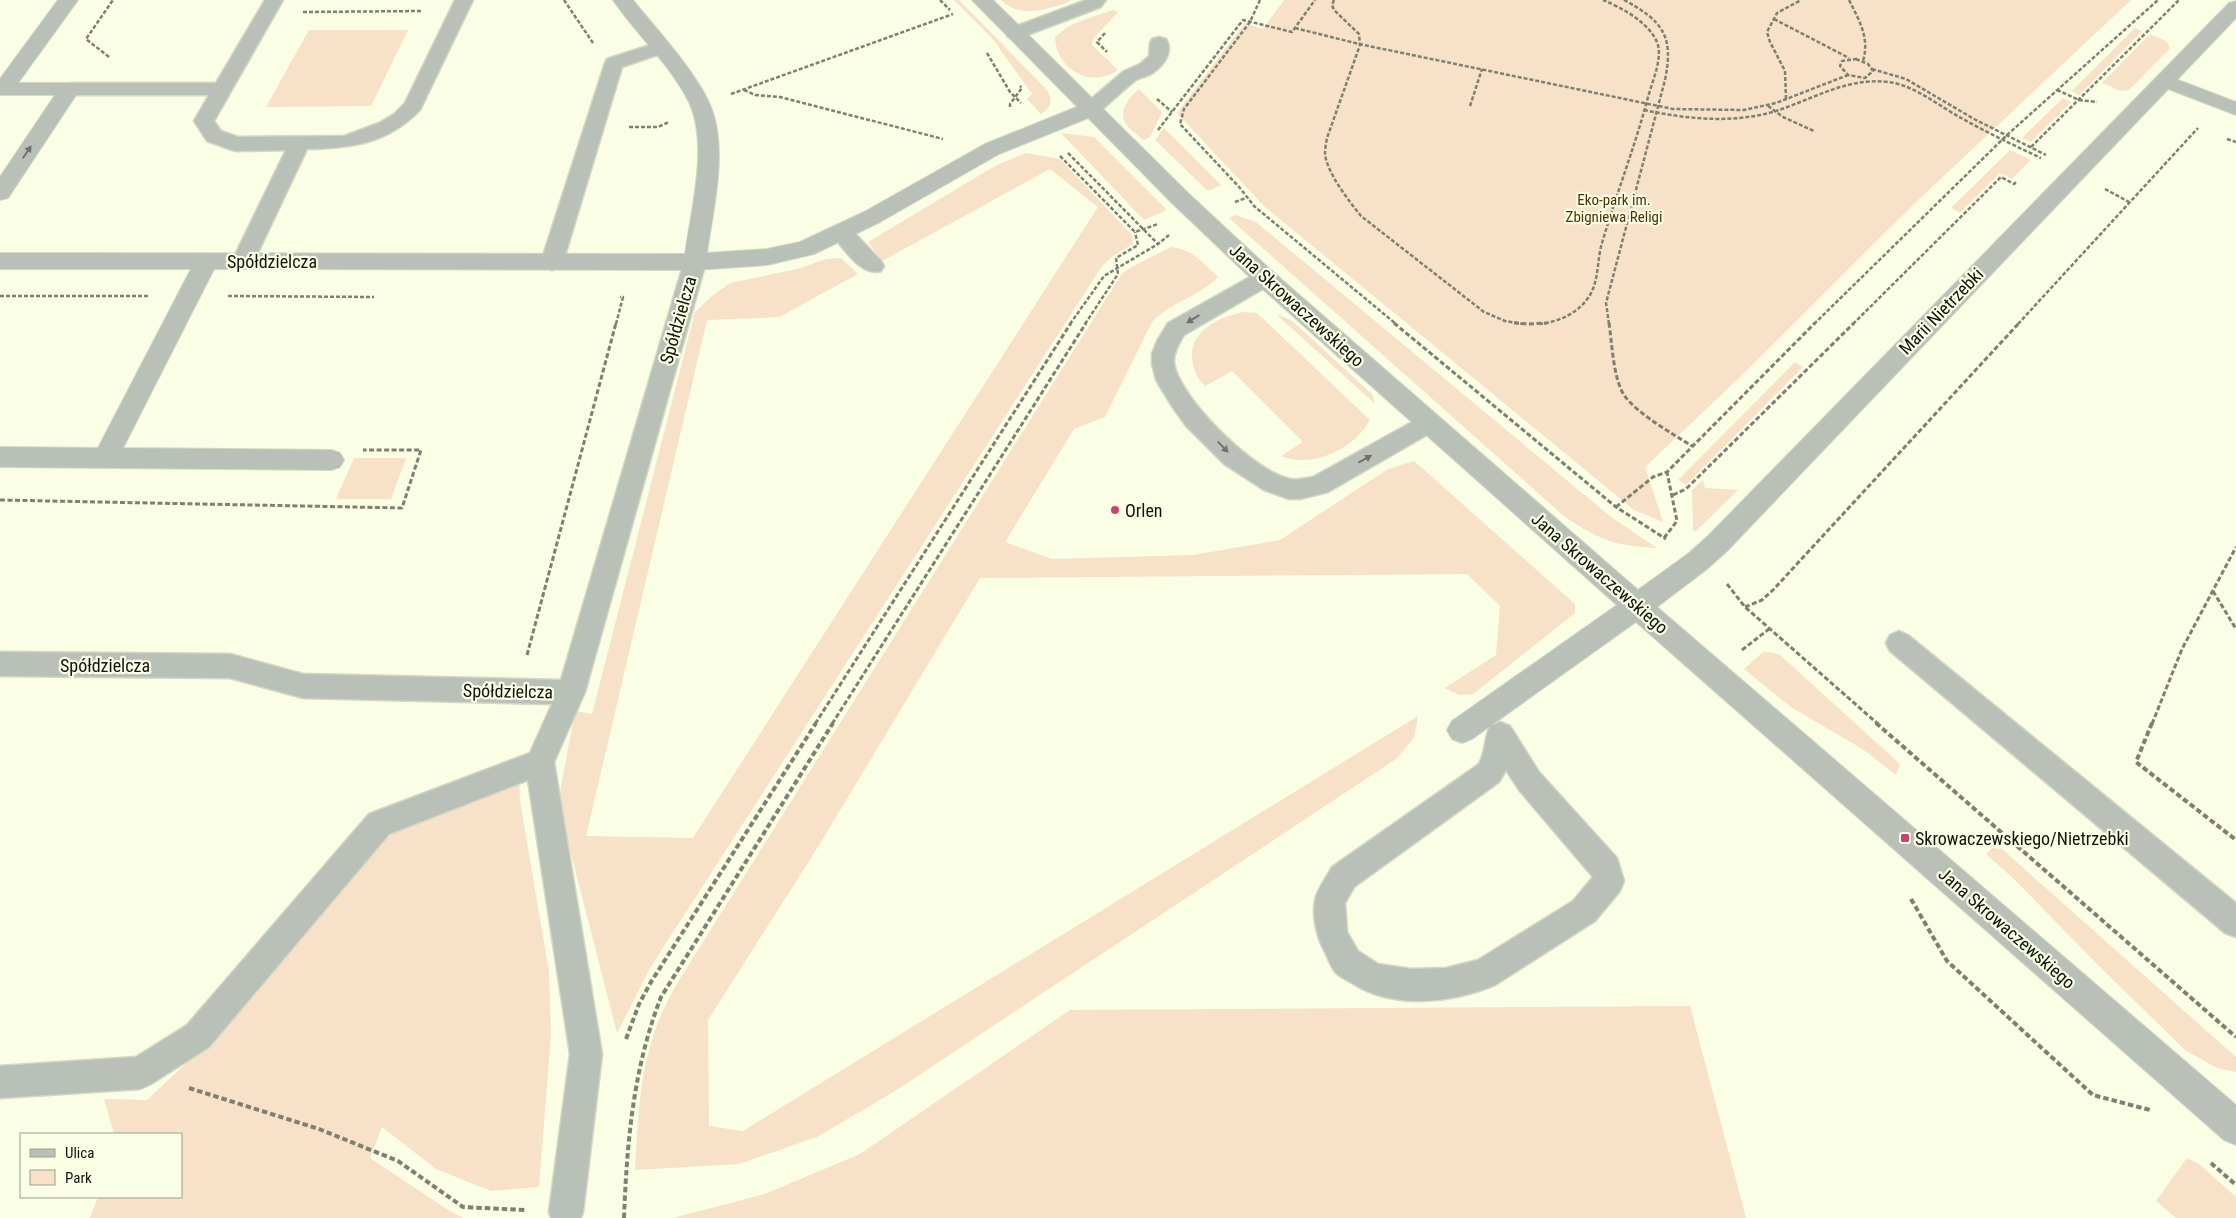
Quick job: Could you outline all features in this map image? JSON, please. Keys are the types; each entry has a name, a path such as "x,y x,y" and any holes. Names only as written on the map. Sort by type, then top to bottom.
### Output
{"street":[{"path":"2,89 68,0"},
{"name":"Spółdzielcza","path":"0,261 695,262 708,152 703,113 689,86 623,0"},
{"name":"Jana Skrowaczewskiego","path":"982,0 1180,198 1266,278 1637,606 2236,1128"},
{"name":"Marii Nietrzebki","path":"1481,727 1698,561 1718,543 2236,7"},
{"path":"2165,81 2228,106"},
{"path":"2,89 70,89"},
{"path":"0,193 70,89"},
{"path":"695,262 767,257 806,248 841,232 988,151 1091,108"},
{"path":"106,457 207,261"},
{"path":"0,457 330,460"}],"lane":[{"path":"274,0 204,121 214,136 236,144 344,142 386,128 401,118 413,106 464,0"},
{"path":"1015,33 1095,3 1098,0"},
{"path":"552,262 614,63 660,48"},
{"path":"1091,108 1131,75"},
{"path":"70,89 223,89"},
{"path":"244,261 300,142"},
{"path":"841,232 873,266"},
{"name":"Spółdzielcza","path":"0,664 230,666 303,686 570,692 695,262"},
{"path":"1266,278 1176,329 1168,341 1163,362 1166,378 1175,395 1234,458 1258,478 1271,484 1290,490 1302,489 1319,485 1429,423"},
{"path":"1899,643 2236,922"},
{"path":"566,1212 586,1054 540,762 570,692"},
{"path":"1481,727 1607,868 1609,881 1584,911 1484,974 1446,984 1420,985 1373,979 1347,962 1332,936 1330,901 1343,877 1489,773 1499,756 1481,727"},
{"path":"0,1082 140,1073 198,1036 379,824 540,762"}],"path":[{"path":"86,39 113,0"},
{"path":"1260,0 1250,22 1181,114 1180,124 1185,131 1240,188 1254,206 1616,507 1669,541"},
{"path":"1156,133 1243,20 1292,32 1315,0"},
{"path":"1334,0 1332,5 1334,10 1355,28 1359,34 1356,56 1327,138 1325,154 1337,182 1361,216 1484,312 1494,318 1528,325 1561,319 1574,312 1593,291 1598,259 1606,229 1646,104 1659,51 1652,34 1636,18 1603,0"},
{"path":"1624,0 1640,9 1658,25 1668,40 1670,54 1613,283 1606,303 1618,378 1624,395 1644,415 1692,446"},
{"path":"1786,99 1787,82 1785,68 1767,32 1778,14 1801,0"},
{"path":"1849,0 1866,41 1866,54 1863,61"},
{"path":"1616,507 1653,477 1667,472 1843,295 2007,135 2158,0"},
{"path":"2032,147 2179,0"},
{"path":"297,12 424,11"},
{"path":"728,95 961,11"},
{"path":"1774,19 1850,58 1863,61 1872,69 1906,79 1952,107 2046,154 2050,159"},
{"path":"1295,28 1359,44 1682,110 1744,110 1786,99 1848,75 1865,78 1872,74 1872,69"},
{"path":"1848,75 1840,66 1842,61 1850,58"},
{"path":"1470,106 1482,69"},
{"path":"1644,110 1708,118 1734,118 1774,111 1844,86 1863,82 1890,82 1913,90 1948,112 2041,158"},
{"path":"744,90 755,95 780,98 988,151"},
{"path":"2057,90 2079,100"},
{"path":"1767,105 1774,111 1814,131"},
{"path":"1745,607 1762,600 1773,590 2129,202 2228,106"},
{"path":"620,127 658,127 676,120"},
{"path":"2034,164 2046,154"},
{"path":"1674,496 1686,489 2001,178 2014,184 2021,178"},
{"path":"2103,188 2129,202"},
{"path":"624,1218 633,1101 648,1026 661,996 1029,410 1118,274 1116,258 1138,245 1135,232"},
{"path":"626,1042 639,1004 651,982 1062,336 1104,276 1158,244 1172,232"},
{"path":"0,296 376,297"},
{"path":"526,660 623,297 613,297"},
{"path":"1664,538 1677,521 1674,496 1667,472"},
{"path":"2236,547 2182,649 2136,762 2236,840"},
{"path":"1721,578 1745,607 2236,1037"},
{"path":"2213,591 2236,629"},
{"path":"140,1073 319,1129 398,1160 463,1207 566,1212"}],"green space":[{"path":"954,0 959,0 1047,90 1051,101 1045,111 1041,114 1027,99 1032,94 992,38"},
{"path":"1001,0 1071,0 1050,8 1024,11 1008,6"},
{"name":"Eko-park im. Zbigniewa Religi","path":"1284,0 2131,0 1915,203 1738,379 1645,467 1663,522 1634,510 1264,206 1177,113 1245,23 1263,29"},
{"path":"1113,10 1118,12 1093,39 1092,45 1118,70 1097,78 1087,77 1078,73 1062,59 1057,49 1055,38 1060,32 1074,24"},
{"path":"2135,28 2142,31 2079,95 2072,91"},
{"path":"309,30 408,30 371,106 266,107"},
{"path":"2150,34 2166,41 2170,48 2129,90 2121,91 2102,83"},
{"path":"1139,89 1162,112 1150,137 1144,140 1126,124 1123,114 1128,100"},
{"path":"2063,98 2071,102 2031,142 2022,138"},
{"path":"1164,128 1221,185 1208,191 1155,140"},
{"path":"1061,133 1094,137 1167,210 1144,220"},
{"path":"2010,150 2031,160 2012,179 2000,173 1960,213 1951,208"},
{"path":"1026,153 1060,159 1132,235 1133,244 1114,255 1102,266 650,968 617,1033 558,803 575,711 592,714 695,312 730,283 797,269 826,259 841,258 858,274 779,317 707,320 586,836 693,838 1098,207 1050,169 882,261 868,242 995,166"},
{"path":"1235,215 1256,222 1611,517 1657,548 1630,546 1608,540 1565,517 1229,218"},
{"path":"1171,247 1191,254 1218,277 1202,290 1167,309 1152,322 1105,417 1074,429 1005,542 1052,559 1193,555 1280,540 1388,469 1414,461 1575,604 1575,613 1473,694 1459,695 1445,688 1496,655 1500,606 1467,574 980,578 816,850 708,1020 709,1126 743,1131 1418,716 1414,738 1396,759 895,1091 817,1137 739,1164 635,1170 642,1082 657,1025 676,985 1121,275 1128,269"},
{"path":"1243,312 1257,313 1370,420 1354,440 1332,454 1319,458 1306,460 1281,456 1303,442 1232,371 1205,386 1202,383 1196,374 1192,358 1196,340 1201,332 1216,321"},
{"path":"1276,314 1291,320 1373,395 1374,403"},
{"path":"1795,362 1803,367 1686,485 1678,480"},
{"path":"354,458 406,458 391,499 336,499"},
{"path":"1703,480 1705,488 1738,490 1695,532 1693,530 1692,490"},
{"path":"1763,652 1780,655 1900,764 1896,775 1864,750 1791,707 1744,669"},
{"path":"519,774 520,801 549,972 551,1034 539,1187 491,1191 436,1169 382,1127 370,1158 463,1218 90,1218 98,1198 182,1198 182,1133 114,1133 104,1099 147,1100 232,1020 369,851 416,817"},
{"path":"1992,848 2002,849 2236,1057 2236,1072 2217,1068 2185,1050 2014,879 1986,854"},
{"path":"1690,1006 1746,1218 673,1218 765,1194 860,1154 1070,1010"},
{"path":"2187,1158 2199,1164 2236,1197 2236,1218 2176,1218 2156,1201"}],"place":[{"name":"Orlen","path":"1115,510"},
{"name":"Skrowaczewskiego/Nietrzebki","path":"1905,838"}]}
